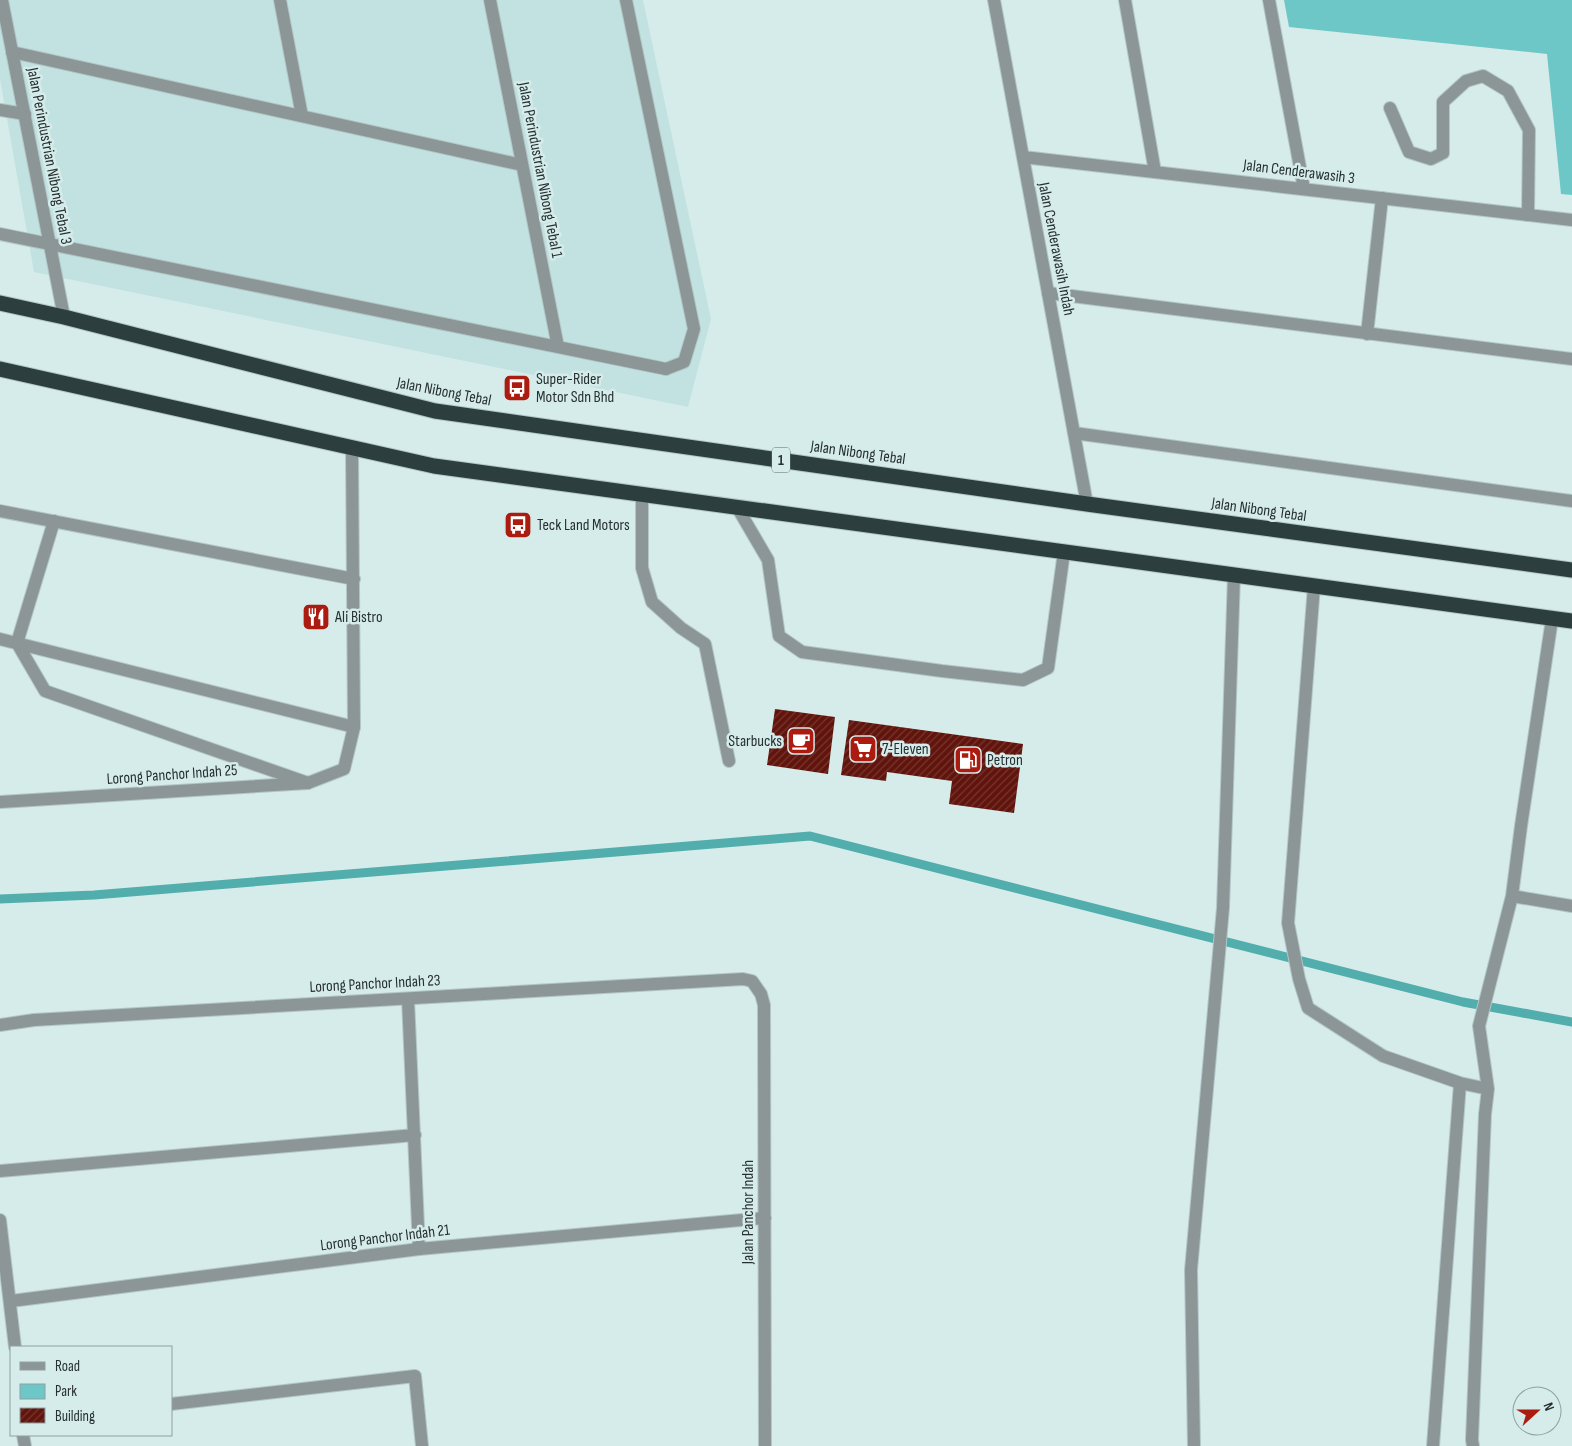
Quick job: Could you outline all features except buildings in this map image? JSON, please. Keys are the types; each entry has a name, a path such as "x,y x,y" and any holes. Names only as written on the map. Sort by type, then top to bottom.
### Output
{"highway":[{"name":"Jalan Nibong Tebal","path":"0,303 64,317 435,411 1087,504 1572,570"},
{"path":"0,369 434,466 1572,621"}],"street":[{"name":"Jalan Perindustrian Nibong Tebal 3","path":"2,0 64,317"},
{"path":"280,0 302,116"},
{"path":"0,234 666,369 684,362 694,329 626,0"},
{"name":"Jalan Cenderawasih Indah","path":"994,0 1087,504"},
{"path":"1125,0 1155,172"},
{"path":"1269,0 1304,189"},
{"name":"Jalan Perindustrian Nibong Tebal 1","path":"494,1 522,165 558,347"},
{"path":"12,52 522,165"},
{"path":"1390,108 1408,152 1431,159 1443,153 1443,102 1466,81 1483,76 1508,90 1529,130 1528,215"},
{"path":"0,110 25,114"},
{"name":"Jalan Cenderawasih 3","path":"1023,157 1572,220"},
{"path":"1367,334 1382,198"},
{"path":"1048,293 1572,359"},
{"path":"1074,433 1572,502"},
{"path":"0,639 354,727 352,448"},
{"path":"642,494 642,568 652,602 681,628 705,644 730,761"},
{"path":"737,507 768,560 779,636 802,652 1024,680 1048,668 1064,552"},
{"path":"0,510 354,579"},
{"path":"54,521 17,643 45,691 308,783"},
{"path":"1194,1446 1191,1270 1223,908 1234,575"},
{"path":"1314,586 1288,923 1299,979 1308,1008 1383,1056 1460,1083 1488,1088"},
{"path":"1473,1446 1484,1134 1488,1088 1479,1026 1512,896 1552,619"},
{"name":"Lorong Panchor Indah 25","path":"0,802 308,783 344,769 354,727"},
{"path":"1512,896 1572,906"},
{"name":"Lorong Panchor Indah 23","path":"0,1025 34,1020 408,998 743,979 752,981"},
{"name":"Jalan Panchor Indah","path":"752,981 761,994 764,1005 765,1446"},
{"path":"408,998 419,1249"},
{"path":"1434,1446 1460,1083"},
{"path":"0,1171 415,1135"},
{"name":"Lorong Panchor Indah 21","path":"10,1301 419,1249 764,1218"},
{"path":"0,1220 15,1346"},
{"path":"172,1404 415,1376 422,1446"}],"shaded area":[{"path":"0,0 643,0 711,319 688,407 34,272 0,79"}],"green space":[{"path":"1284,0 1572,0 1572,195 1561,194 1547,54 1289,27"}],"waterway":[{"path":"0,899 94,895 810,836 1463,1002 1572,1022"}],"place":[{"name":"Super-Rider Motor Sdn Bhd","path":"517,388"},
{"name":"Teck Land Motors","path":"518,525"},
{"name":"Ali Bistro","path":"316,617"},
{"name":"Starbucks","path":"801,741"},
{"name":"7-Eleven","path":"863,749"},
{"name":"Petron","path":"968,760"}]}
